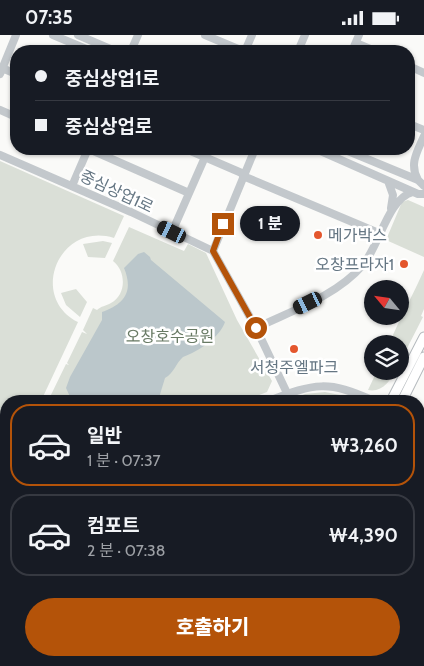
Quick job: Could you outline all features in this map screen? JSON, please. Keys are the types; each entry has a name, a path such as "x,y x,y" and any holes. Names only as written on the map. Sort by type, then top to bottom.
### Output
{"main road":[{"path":"394,395 424,337"},
{"path":"405,395 424,357"}],"street":[{"path":"53,35 77,45"},
{"path":"78,35 101,45"},
{"path":"206,35 230,45"},
{"path":"1,71 10,49"},
{"path":"397,171 403,169 416,154 424,136"},
{"path":"416,154 414,172 424,187"},
{"name":"중심상업1로","path":"0,155 213,251"},
{"path":"72,186 85,155"},
{"path":"102,155 189,193"},
{"path":"200,155 381,234"},
{"path":"252,155 213,251 256,328 287,393"},
{"path":"330,155 413,192 424,194"},
{"path":"358,155 418,180"},
{"path":"172,232 205,157"},
{"path":"388,181 393,195 389,215"},
{"path":"256,328 333,290 352,277 372,253 398,200 413,192"},
{"path":"282,395 310,387 329,385 360,395"}],"green space":[{"path":"0,161 124,216 114,238 95,236 78,240 65,251 57,264 53,280 55,296 63,311 78,322 44,395 0,395"},
{"path":"408,200 424,207 424,257 386,240 402,202"},
{"name":"오창호수공원","path":"129,227 184,251 188,244 206,253 237,320 272,381 267,392 259,395 51,395 66,364 69,365 67,363 82,332 87,334 83,330 93,308 97,310 109,304 120,294 123,282 122,276 113,261"},
{"path":"103,241 112,243 105,258 88,257 83,244"},
{"path":"424,270 424,309 421,316 423,317 409,344 409,335 393,335 398,325 409,325 409,302"},
{"path":"76,289 87,302 80,317 66,305 61,293"},
{"path":"373,380 390,380 378,390 368,390"},
{"path":"325,392 340,395 303,395"}],"shaded area":[{"path":"144,252 225,322 217,335 208,343 181,359 165,378 160,395 69,395 66,388 70,377 102,320 102,312 116,305 125,296 128,284 124,268 138,254"}],"place":[{"name":"메가박스","path":"318,235"},
{"name":"오창프라자1","path":"404,264"},
{"name":"서청주엘파크","path":"294,349"}],"route":[{"path":"223,224 213,251 256,328"}]}
